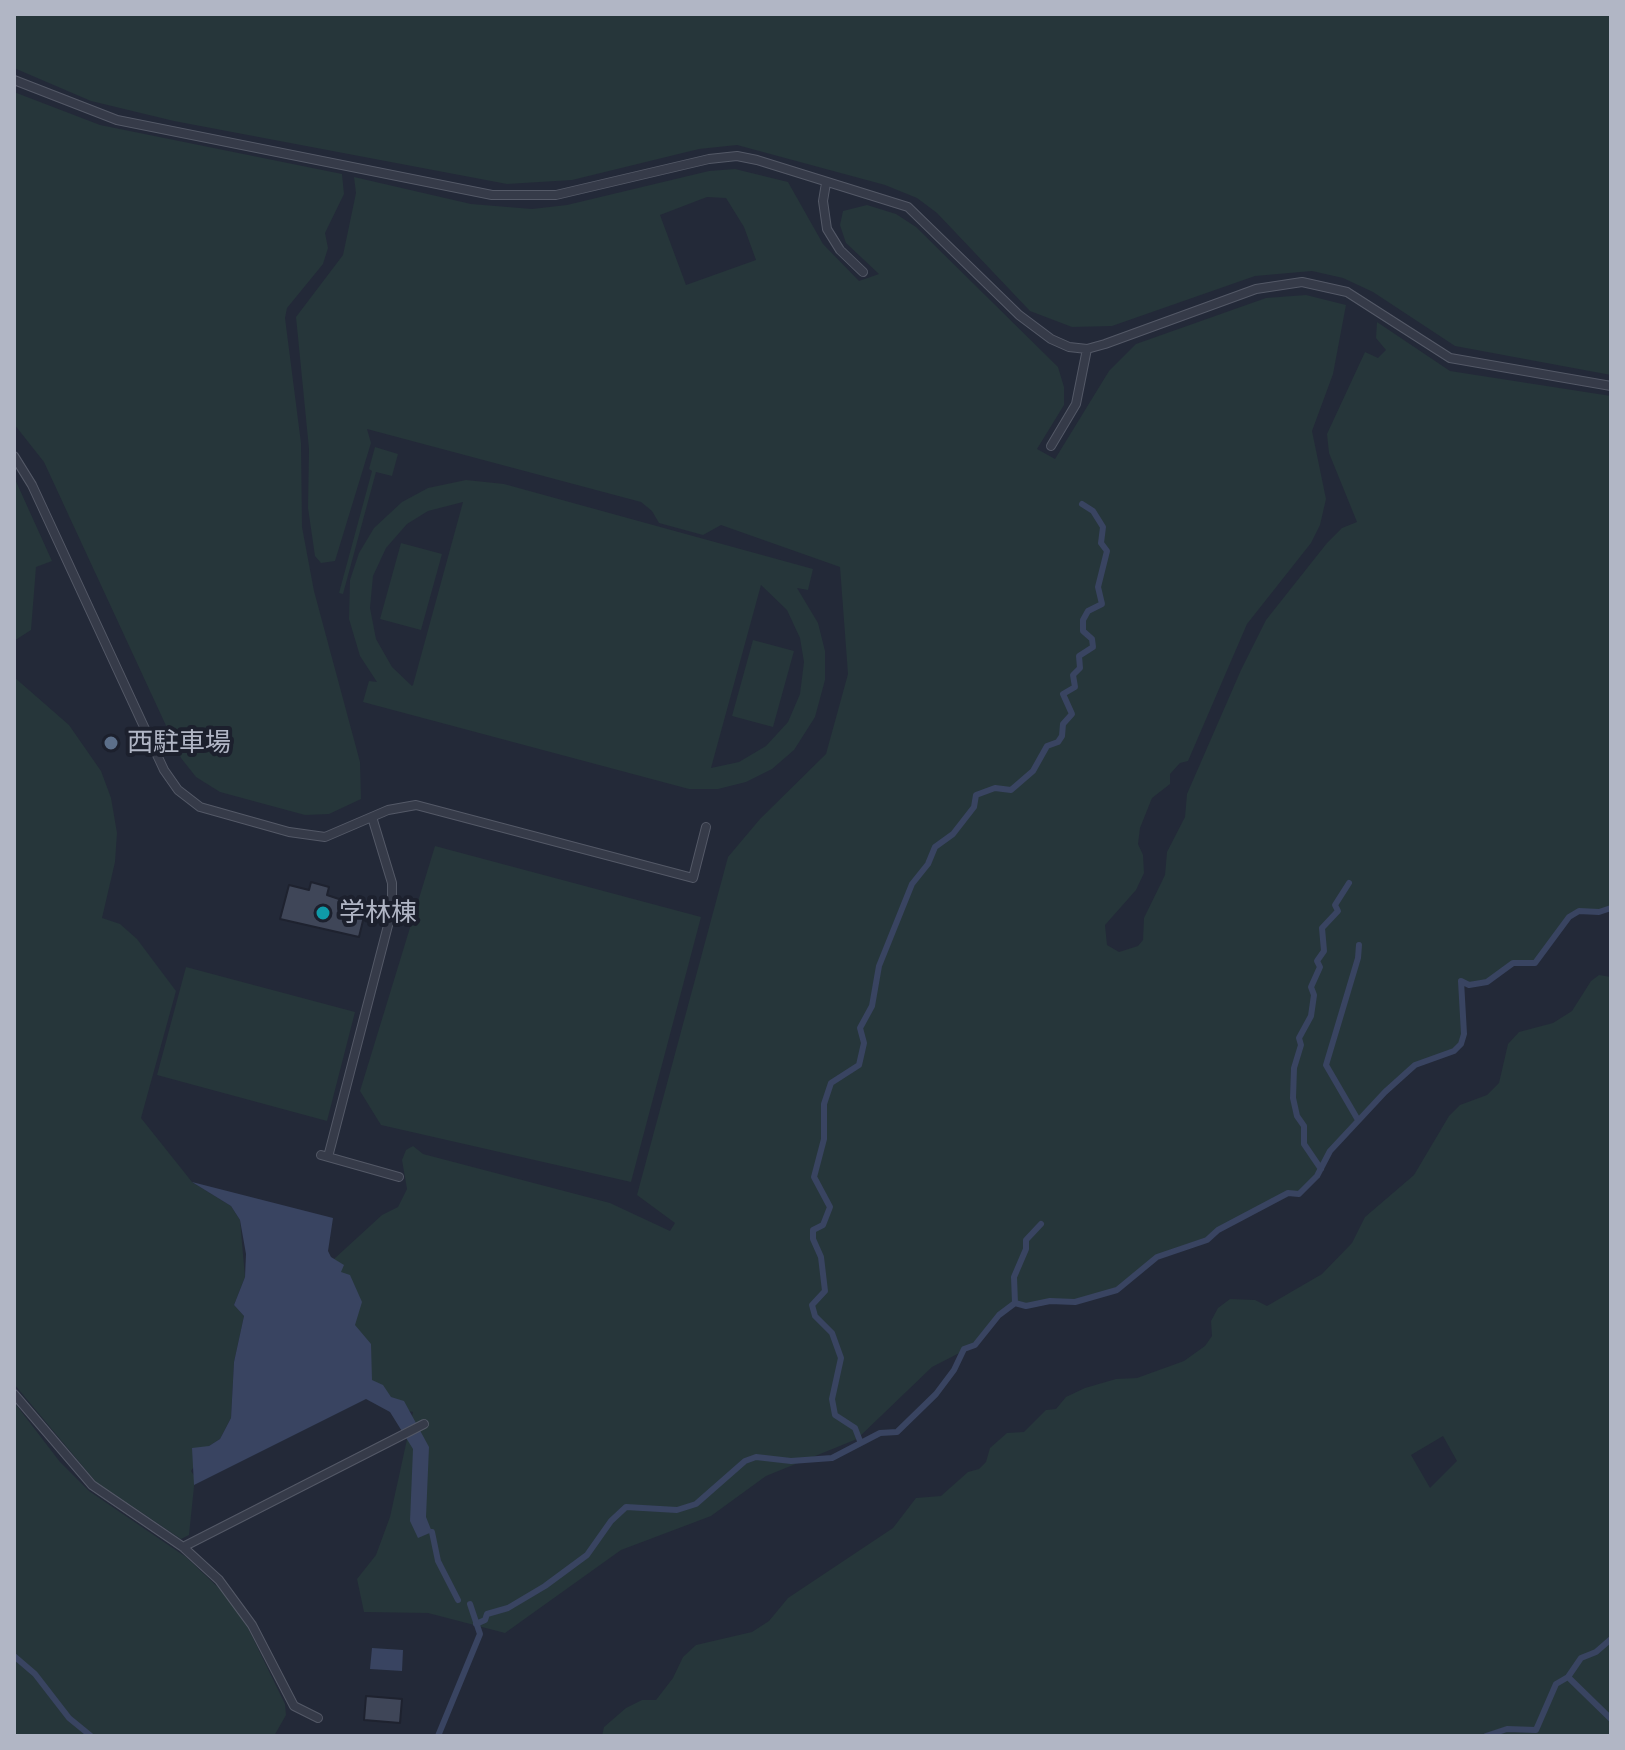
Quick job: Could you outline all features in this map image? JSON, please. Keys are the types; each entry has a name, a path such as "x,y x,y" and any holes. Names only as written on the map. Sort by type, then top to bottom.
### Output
{"lane":[{"path":"14,80 117,120 481,193 556,195 709,159 737,156 908,207 1035,328 1069,347 1087,349 1256,289 1302,282 1347,292 1450,358 1611,386"},
{"path":"826,183 823,201 827,229 840,250 863,272"},
{"path":"1051,446 1076,404 1087,349"},
{"path":"14,456 32,485 164,770 178,790 208,810 301,835 334,836 397,807 416,805 693,878 706,827"},
{"path":"372,817 392,883 392,910 324,1156 399,1177"},
{"path":"14,1394 92,1485 183,1547 219,1580 238,1604 294,1706 318,1718"},
{"path":"183,1547 422,1425"}],"shaded area":[{"path":"14,14 1611,14 1611,375 1455,346 1373,292 1343,278 1312,271 1255,276 1112,326 1072,327 1030,311 937,213 917,198 885,185 737,145 699,149 572,180 507,184 174,121 91,101 14,68"},
{"path":"14,92 100,125 342,174 344,194 325,233 328,248 323,264 287,308 285,318 301,443 302,527 314,591 360,762 361,799 329,814 305,815 220,792 196,777 181,758 44,462 14,424"},
{"path":"735,169 788,182 823,244 859,281 879,274 846,243 840,225 843,211 867,205 896,214 916,227 1058,367 1064,387 1064,405 1037,449 1055,459 1109,371 1136,344 1266,298 1306,295 1346,305 1333,374 1312,431 1326,499 1320,525 1311,543 1247,624 1188,761 1180,763 1170,774 1170,784 1152,798 1140,828 1138,844 1143,855 1144,873 1136,890 1105,925 1107,945 1119,952 1138,946 1143,940 1144,918 1165,875 1167,852 1185,817 1187,794 1266,620 1327,543 1342,528 1357,522 1329,453 1327,434 1365,352 1378,358 1386,350 1376,338 1377,322 1450,371 1611,396 1611,908 1599,912 1579,911 1570,917 1535,963 1513,963 1487,982 1469,985 1462,981 1464,1034 1461,1044 1454,1051 1415,1065 1385,1092 1330,1151 1317,1176 1299,1194 1288,1193 1218,1230 1207,1240 1157,1257 1117,1290 1075,1302 1050,1301 1026,1306 1015,1303 999,1315 975,1345 932,1367 857,1439 766,1476 711,1516 621,1550 505,1633 428,1613 364,1612 357,1579 376,1555 390,1517 413,1412 380,1405 322,1270 382,1215 398,1207 407,1189 402,1160 406,1150 413,1146 423,1154 610,1203 670,1231 675,1223 637,1195 728,857 760,819 826,754 848,674 840,567 721,525 703,535 659,523 652,511 641,502 367,429 371,443 335,561 321,563 315,556 308,508 309,449 296,317 343,255 356,193 354,177 471,204 532,209 567,205 709,171","holes":["707,197 726,198 744,227 756,260 686,285 660,215"]},
{"path":"375,447 398,454 392,476 376,472 343,594 339,593 372,471 369,469"},
{"path":"14,477 52,561 36,567 31,630 17,639 14,639"},
{"path":"466,480 504,484 813,569 808,590 797,588 818,623 825,651 825,680 815,717 794,750 772,769 746,782 718,789 689,789 363,702 369,681 377,682 360,656 349,619 350,580 359,553 374,528 402,502 428,488","holes":["463,502 413,685 412,686 392,667 376,639 370,608 373,576 386,548 407,524 428,511","761,585 787,610 800,638 804,662 800,694 788,722 766,746 739,762 711,768"]},
{"path":"401,543 442,554 421,630 380,619"},
{"path":"753,640 794,651 773,727 732,716"},
{"path":"14,677 69,725 101,771 111,798 117,833 115,862 102,918 120,924 137,939 176,991 141,1118 192,1182 231,1206 240,1220 245,1277 234,1305 244,1316 234,1362 231,1418 220,1439 209,1446 191,1471 195,1477 189,1535 181,1539 96,1482 14,1384"},
{"path":"435,846 701,917 631,1182 381,1125 360,1091"},
{"path":"186,967 355,1012 327,1121 157,1075"},
{"path":"1599,975 1611,977 1611,1736 602,1736 604,1727 626,1708 642,1700 656,1700 673,1678 683,1657 696,1645 752,1632 769,1621 788,1598 893,1528 916,1498 941,1496 968,1472 979,1469 986,1462 990,1448 1007,1433 1024,1432 1046,1410 1056,1409 1066,1397 1085,1388 1116,1379 1137,1378 1184,1361 1205,1346 1212,1336 1211,1321 1218,1308 1230,1299 1255,1300 1267,1306 1322,1274 1352,1243 1365,1217 1414,1175 1449,1116 1460,1105 1487,1095 1499,1083 1508,1044 1519,1032 1553,1023 1572,1011 1591,981","holes":["1443,1436 1457,1461 1430,1488 1411,1455"]},
{"path":"14,1402 60,1462 89,1491 186,1557 225,1594 248,1628 285,1704 286,1715 274,1736 14,1736"}],"water":[{"path":"192,1182 333,1218 328,1251 331,1257 344,1265 341,1272 350,1275 362,1302 355,1325 371,1344 372,1380 383,1385 391,1397 404,1401 429,1447 426,1517 432,1532 418,1538 410,1521 413,1449 390,1412 366,1399 194,1485 192,1448 209,1446 220,1439 231,1418 234,1362 244,1316 234,1305 245,1277 246,1254 240,1220 231,1206"},
{"path":"372,1648 403,1650 402,1671 370,1669"}],"building":[{"name":"学林棟","path":"311,882 329,887 327,895 366,908 359,937 280,919 289,885 309,890"},
{"path":"366,1696 402,1699 400,1723 364,1720"}],"waterway":[{"path":"860,1441 855,1428 835,1415 832,1399 841,1358 832,1333 815,1316 812,1305 825,1291 821,1257 813,1239 813,1230 823,1225 830,1207 814,1177 824,1139 824,1104 831,1083 859,1065 864,1043 860,1028 872,1006 879,966 912,884 928,864 935,847 953,834 974,807 976,795 995,788 1011,790 1033,771 1047,746 1058,742 1063,724 1072,714 1063,694 1075,687 1073,675 1080,668 1079,656 1093,647 1092,639 1083,631 1083,620 1088,611 1102,604 1098,587 1107,551 1101,543 1103,527 1093,511 1082,504"},
{"path":"1321,1169 1304,1144 1304,1126 1297,1116 1293,1098 1294,1068 1301,1045 1299,1038 1311,1016 1314,995 1311,987 1320,967 1317,961 1324,951 1322,928 1338,911 1335,905 1349,883"},
{"path":"476,1624 485,1620 487,1614 508,1608 545,1586 587,1555 611,1521 626,1507 677,1510 696,1504 745,1461 756,1457 791,1461 832,1458 880,1433 897,1432 936,1394 954,1370 964,1349 975,1345 999,1315 1015,1303 1026,1306 1050,1301 1075,1302 1117,1290 1157,1257 1207,1240 1218,1230 1288,1193 1299,1194 1317,1176 1330,1151 1385,1092 1415,1065 1454,1051 1461,1044 1464,1034 1461,981 1469,985 1487,982 1513,963 1535,963 1569,917 1579,911 1599,912 1611,908"},
{"path":"1358,1120 1326,1065 1358,958 1359,945"},
{"path":"1015,1303 1014,1277 1026,1249 1026,1240 1041,1224"},
{"path":"432,1532 438,1561 458,1600"},
{"path":"438,1736 480,1634 470,1604"},
{"path":"1486,1736 1507,1729 1536,1730 1556,1684 1568,1677 1581,1658 1596,1652 1611,1639"},
{"path":"14,1656 35,1674 69,1718 91,1736"},
{"path":"1568,1677 1611,1719"}],"place":[{"name":"西駐車場","path":"111,743"},
{"name":"学林棟","path":"323,913"}]}
